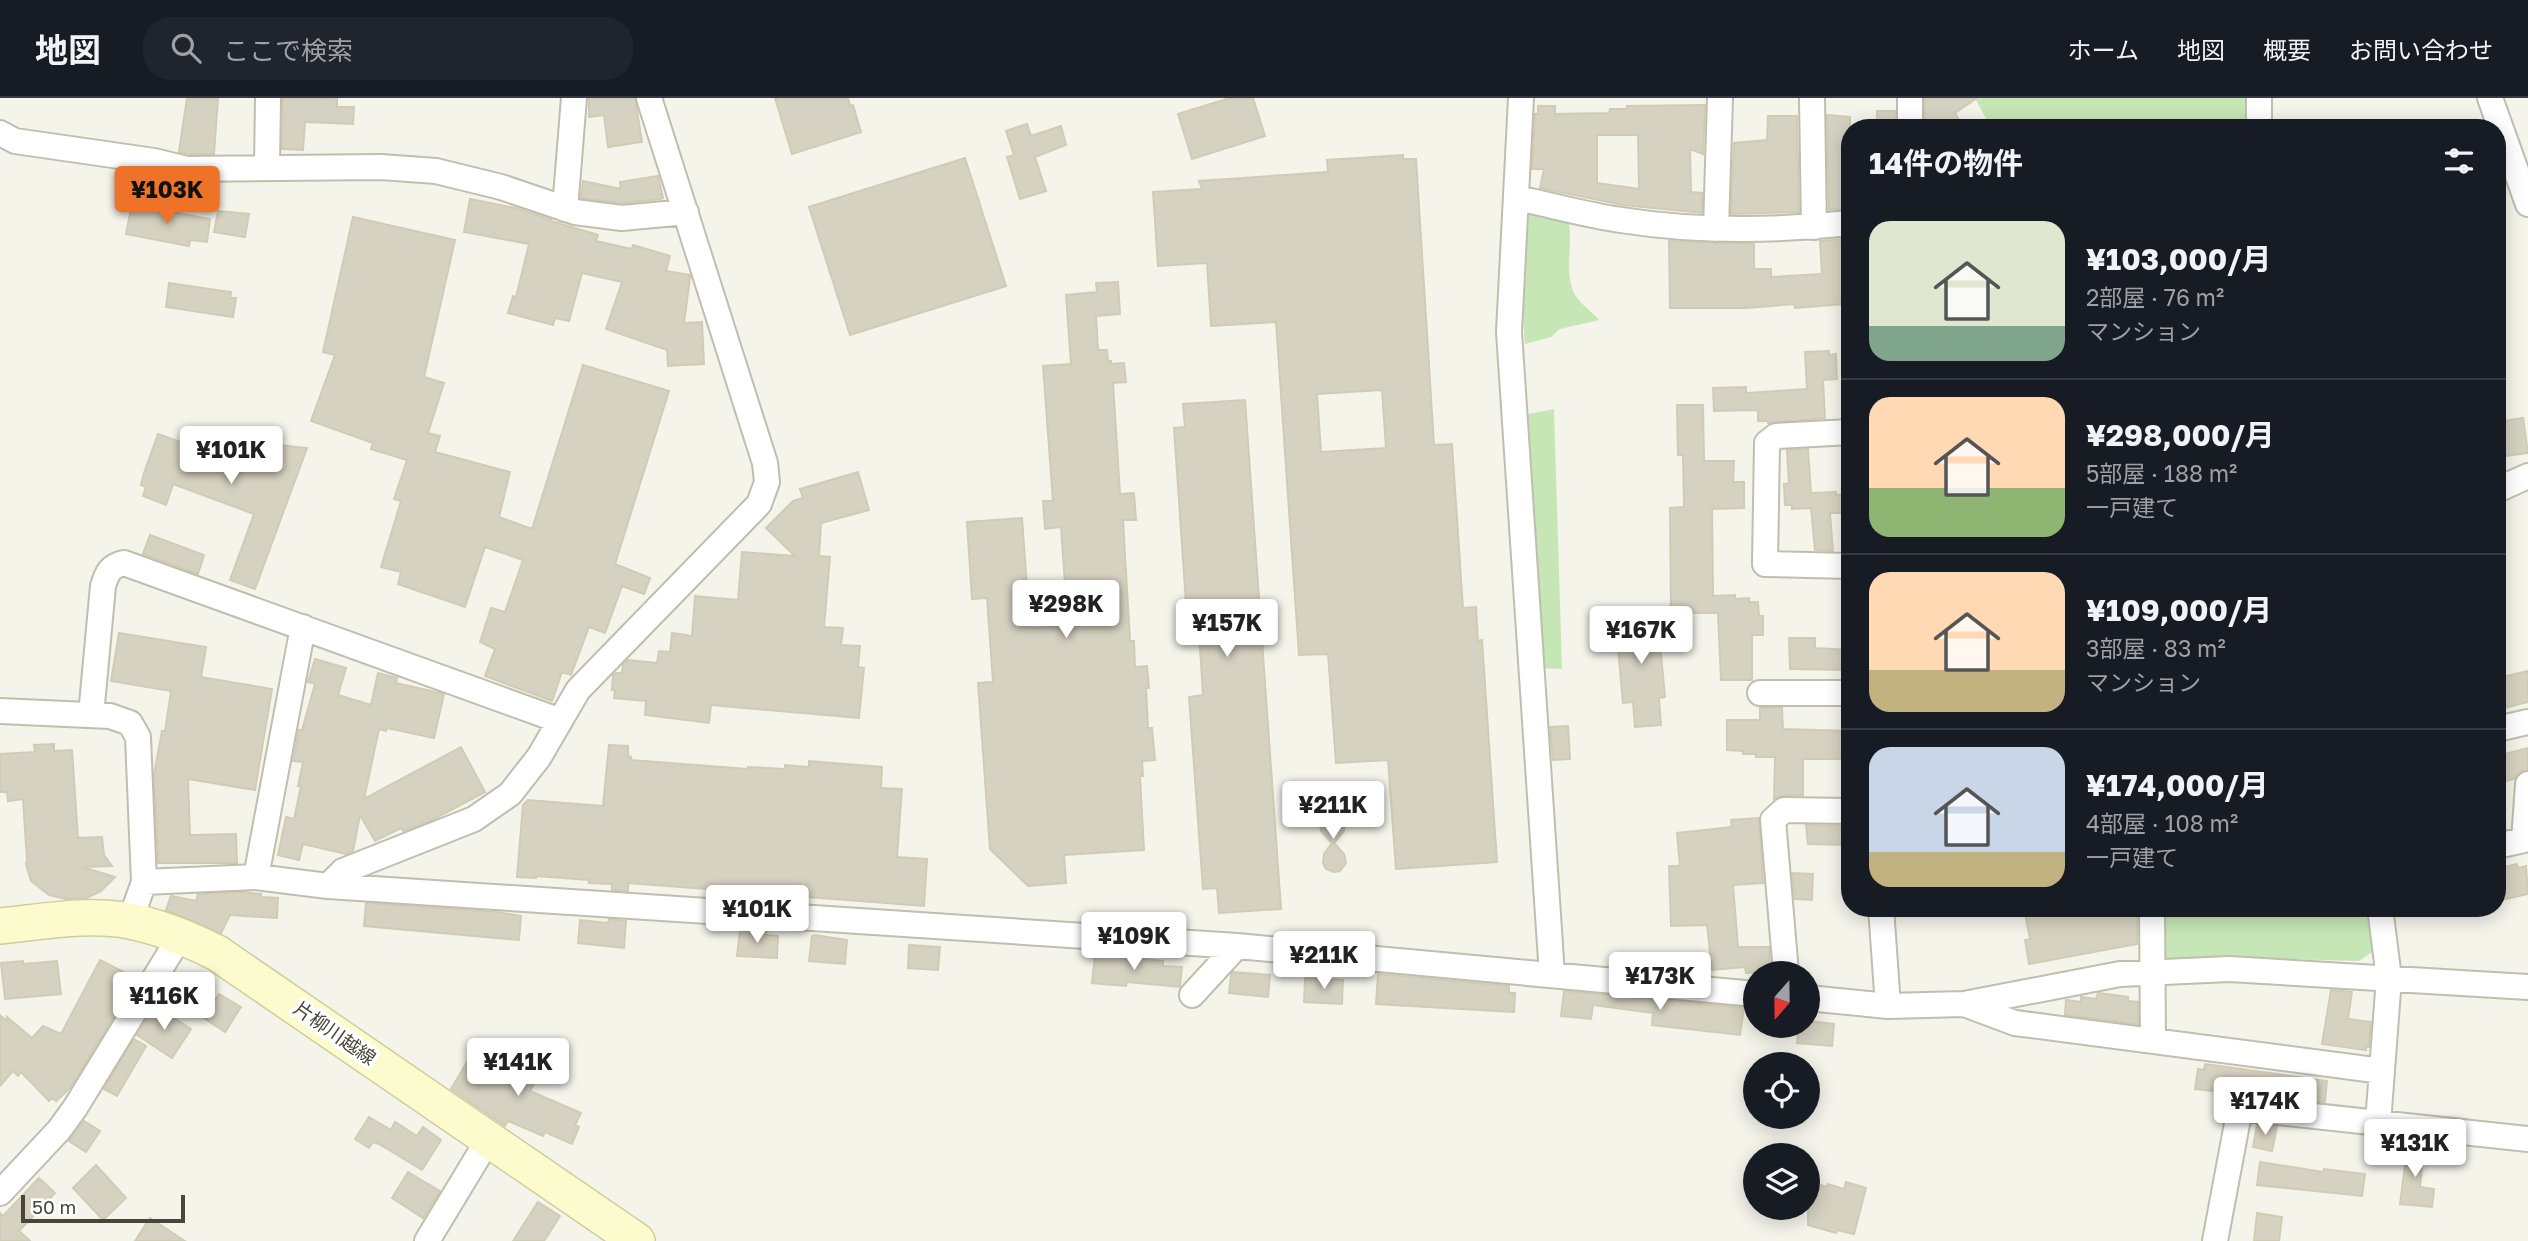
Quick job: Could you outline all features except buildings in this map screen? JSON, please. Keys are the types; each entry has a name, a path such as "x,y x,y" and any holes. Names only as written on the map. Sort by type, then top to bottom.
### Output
{"main road":[{"name":"片柳川越線","path":"0,926 85,918 130,921 181,935 217,953 259,980 637,1241"}],"street":[{"path":"267,167 268,98"},
{"path":"565,209 574,98"},
{"path":"328,886 343,871 474,819 510,794 539,757 558,720 578,690 759,505 767,482 765,463 649,98"},
{"path":"1521,98 1509,332 1552,975"},
{"path":"1716,229 1720,98"},
{"path":"1812,98 1814,227"},
{"path":"1910,98 1910,119"},
{"path":"2259,98 2259,119"},
{"path":"2490,98 2498,119"},
{"path":"0,133 15,141 154,161 187,169 381,167 436,171 501,187 565,209 622,218 686,212"},
{"path":"2506,143 2528,204"},
{"path":"1517,198 1620,220 1716,229 1841,224"},
{"path":"1841,432 1776,436 1767,443 1765,564 1841,566"},
{"path":"2506,486 2528,476"},
{"path":"91,715 103,586 107,573 114,565 124,564 558,720"},
{"path":"256,877 303,627"},
{"path":"1760,693 1841,693"},
{"path":"0,711 110,716 130,723 138,737 144,882 130,921"},
{"path":"2506,727 2528,722"},
{"path":"2506,844 2524,840 2528,784"},
{"path":"1785,961 1773,820 1784,810 1841,811"},
{"path":"144,882 256,877 328,886 1237,946 1743,992"},
{"path":"1882,917 1888,1006"},
{"path":"2152,917 2153,1041"},
{"path":"2378,1123 2389,978 2381,917"},
{"path":"0,1193 59,1130 75,1108 181,935"},
{"path":"1192,995 1237,946"},
{"path":"1820,999 1888,1006 1964,1004 2120,974 2229,969 2528,986"},
{"path":"1964,1004 2015,1023 2382,1071"},
{"path":"2215,1241 2240,1108 2528,1139"},
{"path":"427,1241 488,1140"}],"green space":[{"path":"1975,98 2252,98 2247,118 2244,119 1986,119"},
{"path":"1536,210 1568,219 1570,282 1575,295 1599,320 1560,329 1551,337 1525,344 1522,304 1526,215"},
{"path":"1554,409 1562,669 1540,668 1524,415"},
{"path":"2158,917 2371,917 2375,950 2359,961 2164,958"}]}
